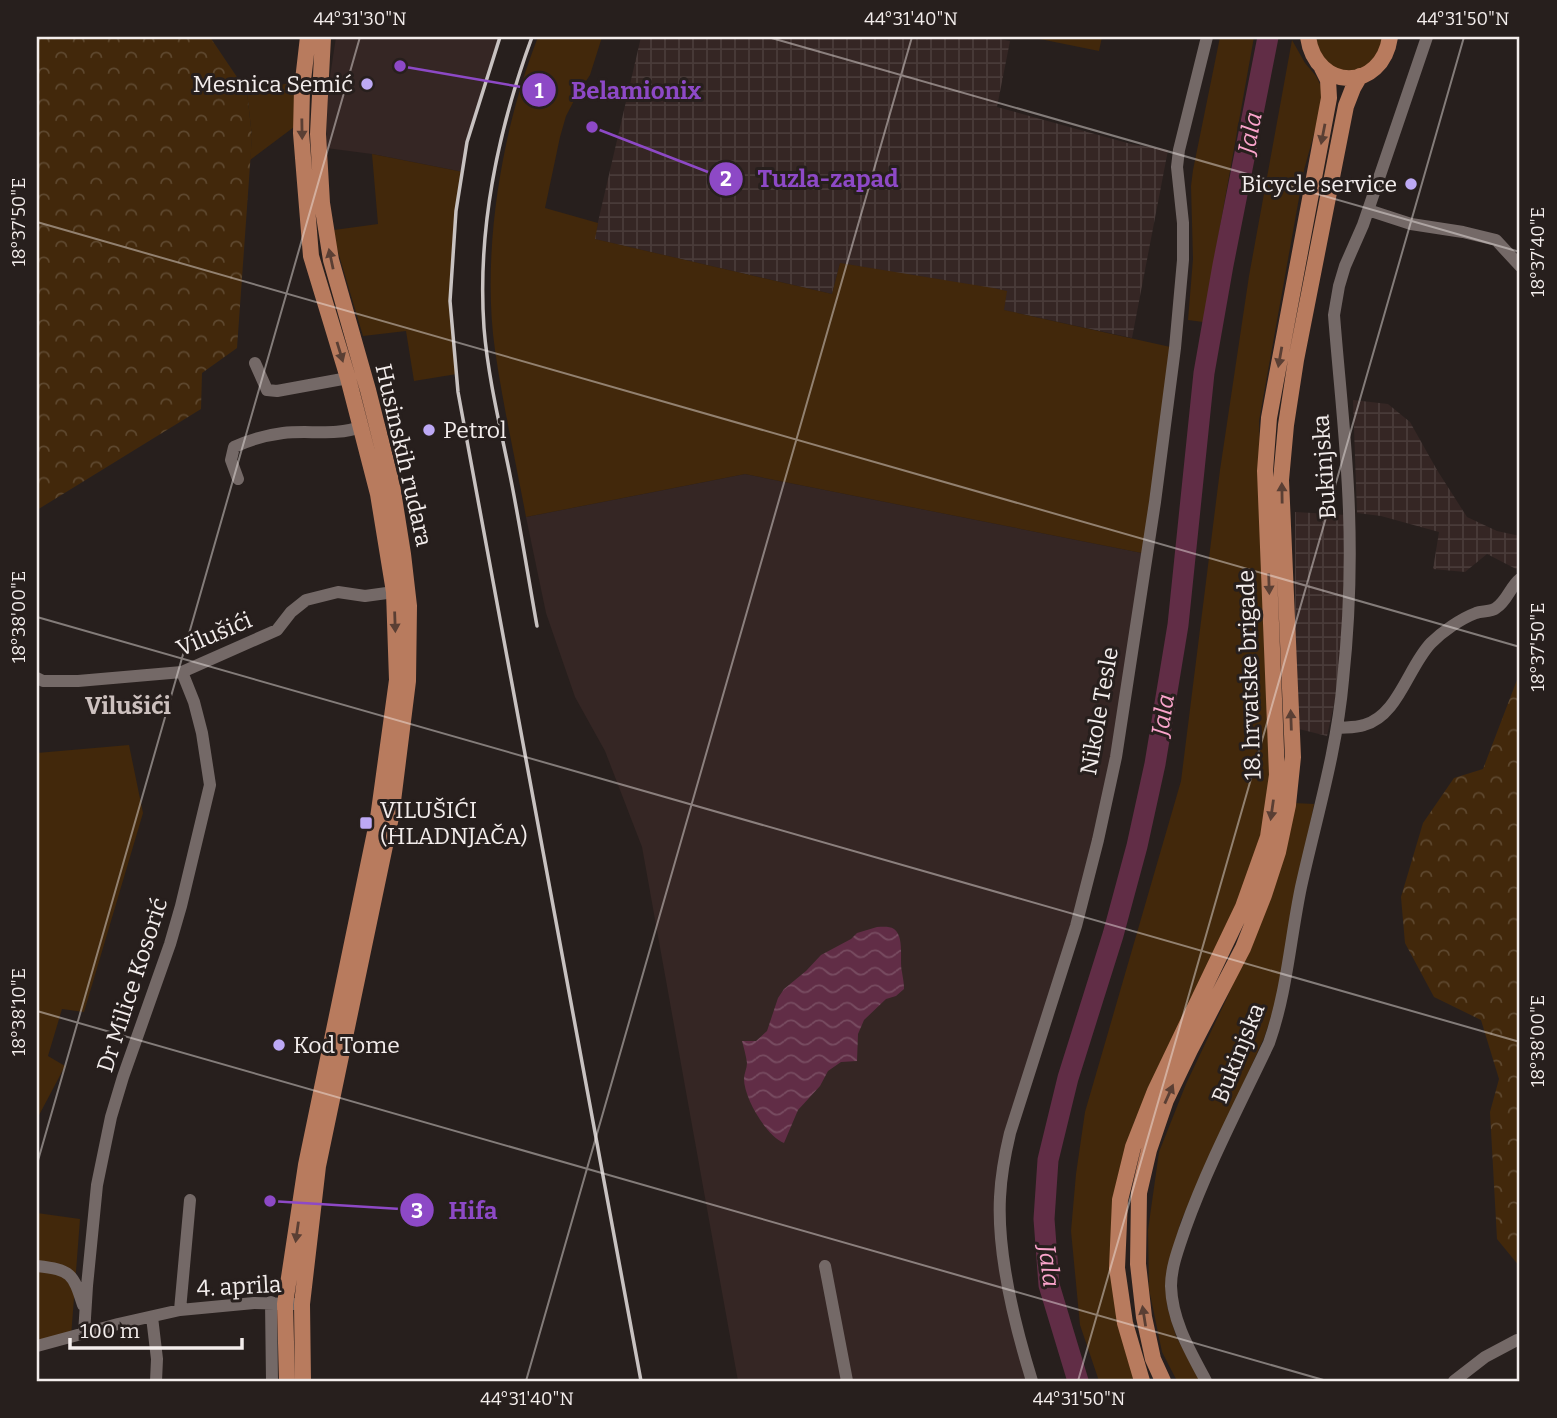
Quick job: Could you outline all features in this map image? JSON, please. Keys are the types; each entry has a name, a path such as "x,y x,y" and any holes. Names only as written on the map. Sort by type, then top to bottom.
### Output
{"main road":[{"name":"Husinskih rudara","path":"287,1381 286,1303 306,1165 378,818 397,680 394,592 378,494 348,378 311,256 301,133 302,89 308,37"},
{"name":"Husinskih rudara","path":"303,1381 286,1303 318,1166 391,817 408,681 409,606 392,485 331,260 322,203 318,134 323,37"},
{"path":"1306,41 1314,59 1322,68 1333,75 1347,78 1372,71 1382,61 1390,37"},
{"name":"18. hrvatske brigade","path":"1143,1381 1125,1323 1117,1268 1120,1200 1133,1147 1155,1091 1243,907 1268,837 1277,775 1265,471 1269,418 1329,98 1328,80 1322,68"},
{"name":"18. hrvatske brigade","path":"1163,1381 1153,1359 1144,1317 1138,1265 1139,1193 1149,1150 1166,1100 1243,948 1264,895 1278,852 1288,805 1293,757 1281,480 1286,425 1301,333 1346,106 1360,76"}],"street":[{"name":"Nikole Tesle","path":"1032,1381 1019,1337 1003,1250 1000,1199 1003,1167 1013,1120 1076,926 1115,757 1155,502 1175,348 1183,260 1183,223 1177,167 1179,150 1207,37"},
{"name":"Bukinjska","path":"1206,1381 1182,1335 1173,1306 1173,1269 1196,1200 1269,1042 1285,986 1301,891 1337,728 1346,641 1349,510 1334,315 1345,266 1363,225 1427,37"},
{"path":"1368,210 1411,225 1463,232 1496,240 1520,266"},
{"name":"Husinskih rudara","path":"255,363 267,390 277,391 348,378"},
{"name":"Husinskih rudara","path":"238,480 232,460 234,447 243,443 281,433 349,431 360,427"},
{"path":"1337,728 1366,725 1377,720 1391,706 1431,643 1464,618 1478,612 1495,610 1520,579"},
{"name":"Vilušići","path":"37,678 43,681 78,681 182,672 277,631 291,612 306,600 338,592 365,596 394,592"},
{"name":"Dr Milice Kosorić","path":"84,1334 97,1185 111,1117 170,944 209,785 202,733 182,672"},
{"name":"4. aprila","path":"180,1310 190,1200"},
{"name":"Dr Milice Kosorić","path":"37,1266 67,1272 75,1281 86,1316"},
{"path":"825,1266 847,1381"},
{"name":"Husinskih rudara","path":"272,1381 286,1303"},
{"name":"4. aprila","path":"37,1346 180,1310 286,1303"},
{"path":"152,1317 157,1359 156,1381"},
{"path":"1454,1381 1485,1357 1517,1339 1520,1340"}],"shaded area":[{"path":"336,37 500,37 467,142 463,172 326,148 328,90"},
{"path":"641,37 988,37 1010,41 997,107 1131,144 1168,150 1132,338 1003,310 840,264 832,294 594,239"},
{"path":"1353,400 1388,404 1410,422 1467,517 1497,531 1520,536 1518,570 1487,554 1465,572 1433,569 1439,532 1381,516 1357,513"},
{"path":"745,474 1147,554 1098,840 1010,1133 1003,1250 1032,1381 738,1381 642,847 605,751 575,697 546,613 526,517"},
{"path":"1295,512 1347,515 1345,632 1338,687 1327,736 1295,728"}],"green space":[{"path":"37,37 210,37 247,92 252,137 237,348 202,373 201,409 37,510"},
{"path":"538,37 602,37 590,75 566,116 545,208 598,223 595,239 832,294 840,263 993,288 1007,291 1004,310 1175,348 1147,554 745,474 526,517 495,350 491,273 493,232 505,150 525,73"},
{"path":"1030,37 1102,37 1099,51"},
{"path":"1220,37 1254,37 1203,322 1188,320 1193,259 1191,186"},
{"path":"1313,37 1385,37 1371,65 1349,73 1327,65"},
{"path":"1292,40 1322,88 1322,105 1304,170 1259,421 1271,773 1264,831 1250,875 1134,1122 1121,1182 1112,1247 1140,1381 1099,1381 1080,1325 1071,1231 1076,1174 1085,1112 1181,781 1220,470 1249,276"},
{"path":"294,82 294,127 250,160 252,137 247,92"},
{"path":"372,154 463,172 456,211 450,301 457,374 414,381 406,331 363,336 334,230 378,224"},
{"path":"1520,672 1520,1267 1497,1239 1490,1112 1499,1079 1481,1020 1434,997 1405,943 1401,897 1423,823 1454,778 1483,769"},
{"path":"129,745 143,813 84,1012 62,1009 48,1056 65,1066 37,1119 37,753"},
{"path":"1294,803 1314,804 1277,999 1264,1038 1181,1221 1171,1256 1167,1306 1176,1336 1200,1381 1177,1381 1162,1352 1149,1289 1148,1230 1159,1152 1186,1084 1256,929"},
{"path":"37,1213 80,1219 71,1337 37,1349"}],"water":[{"path":"877,927 890,927 897,933 901,943 904,989 896,996 886,999 864,1020 858,1034 857,1061 841,1062 828,1071 820,1086 798,1110 784,1143 764,1125 748,1096 744,1079 747,1063 742,1041 756,1041 767,1031 778,998 784,989 821,955 857,933"}],"waterway":[{"name":"Jala","path":"1078,1381 1049,1285 1044,1219 1048,1160 1068,1078 1113,935 1155,764 1178,625 1204,373 1268,37"}],"railway":[{"path":"500,37 467,142 456,211 450,301 458,392 641,1381"},
{"path":"532,37 509,108 493,180 487,217 483,291 488,365 537,626"}],"place":[{"name":"Belamionix","path":"400,66"},
{"name":"Mesnica Semić","path":"367,84"},
{"name":"Tuzla-zapad","path":"592,127"},
{"name":"Bicycle service","path":"1411,184"},
{"name":"Petrol","path":"429,430"},
{"name":"VILUŠIĆI (HLADNJAČA)","path":"366,823"},
{"name":"Kod Tome","path":"279,1045"},
{"name":"Hifa","path":"270,1201"}],"district":[{"name":"Vilušići","path":"128,706"}]}
